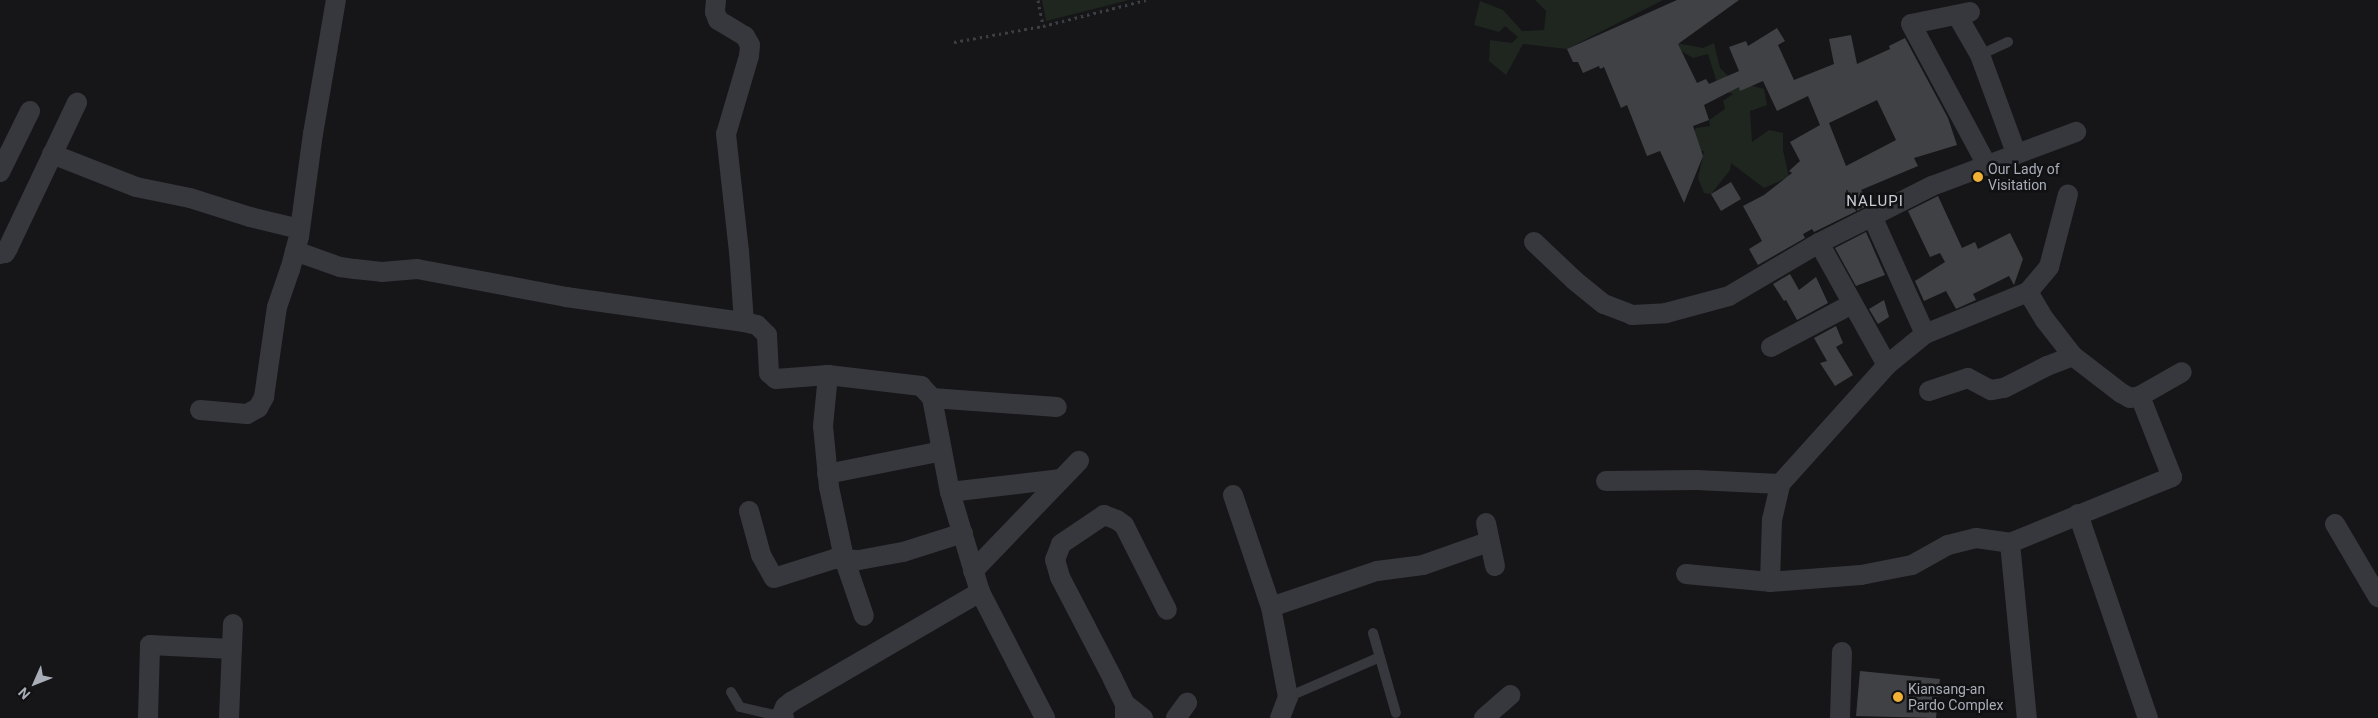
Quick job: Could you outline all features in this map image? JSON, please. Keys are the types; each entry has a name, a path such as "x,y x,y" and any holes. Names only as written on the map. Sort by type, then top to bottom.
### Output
{"street":[{"path":"200,410 247,414 258,408 264,397 277,307 300,229 313,134 336,0"},
{"path":"716,0 715,12 718,20 745,36 750,45 749,56 726,134 739,251 744,322"},
{"path":"1987,165 1911,24 1963,14 2016,153"},
{"path":"0,254 5,253 8,248 77,102"},
{"path":"0,172 30,111"},
{"path":"1534,242 1574,280 1604,304 1632,315 1666,313 1729,296 1819,243 1932,186 2076,132"},
{"path":"52,154 136,187 190,198 250,217 300,229"},
{"path":"1770,582 1772,520 1780,484 1887,365 1925,334 2028,292 2048,267 2068,194"},
{"path":"1872,216 1925,334"},
{"path":"1819,243 1887,365"},
{"path":"295,251 340,267 382,272 417,269 566,297 744,322 757,326 768,335 769,373 776,379 828,375 921,386 932,398 950,492 980,592 1045,718"},
{"path":"2028,292 2045,320 2073,356 2130,398 2140,396 2182,372"},
{"path":"1772,347 1852,304"},
{"path":"1929,392 1968,378 1990,390 2004,388 2047,366 2073,356"},
{"path":"828,375 823,426 827,474 844,558 864,616"},
{"path":"1686,574 1770,582 1861,575 1912,565 1948,545 1976,538 2010,543 2172,477 2140,396"},
{"path":"932,398 1057,407"},
{"path":"827,474 942,451"},
{"path":"973,571 1078,461"},
{"path":"950,492 1061,479"},
{"path":"1606,481 1697,480 1780,484"},
{"path":"1233,495 1271,607 1288,697 1280,718"},
{"path":"749,511 761,555 774,578 827,560 844,558 858,560 875,559 929,546 963,533"},
{"path":"2078,514 2148,718"},
{"path":"1142,718 1125,711 1060,577 1055,560 1061,544 1104,515 1116,520 1124,525 1167,610"},
{"path":"2335,524 2378,597"},
{"path":"1271,607 1377,571 1423,565 1487,532 1495,566"},
{"path":"2010,543 2027,718"},
{"path":"783,716 791,702 980,592"},
{"path":"229,718 233,624"},
{"path":"148,718 150,645 232,649"},
{"path":"1840,718 1842,652"},
{"path":"1484,718 1510,695 1509,718"}],"lane":[{"path":"1980,55 2008,42"},
{"path":"1373,633 1396,713"},
{"path":"1288,697 1380,658"},
{"path":"731,692 740,707 783,716"}],"path":[{"path":"1038,0 1043,26"},
{"path":"954,42 1043,26 1146,0"}],"shaded area":[{"path":"1042,0 1129,0 1046,21"},
{"path":"1535,0 1663,0 1567,49 1523,44 1506,75 1489,61 1490,40 1512,43 1518,37 1505,26 1499,32 1474,25 1480,1 1503,10 1522,31 1544,30 1546,11"},
{"path":"1677,43 1703,48 1714,43 1720,68 1733,81 1764,89 1767,105 1750,111 1752,142 1769,130 1783,133 1783,150 1789,177 1764,188 1731,163 1730,170 1711,194 1704,193 1698,178 1704,151 1691,152 1688,143 1696,128 1710,126 1709,120 1725,109 1723,101 1733,94 1719,89 1708,54 1693,58 1678,49"}],"building":[{"path":"1677,0 1739,0 1678,44 1697,83 1706,79 1709,84 1739,71 1729,47 1746,41 1748,46 1777,28 1785,41 1778,45 1794,80 1834,64 1829,39 1851,35 1857,64 1890,49 1889,46 1905,38 1948,118 1957,145 1914,158 1918,166 1861,190 1869,205 1814,232 1812,229 1803,234 1805,238 1758,265 1749,249 1762,241 1743,206 1764,195 1792,173 1789,171 1800,161 1790,142 1820,125 1808,96 1777,111 1763,81 1740,91 1739,87 1704,105 1709,120 1693,126 1703,156 1684,203 1660,151 1647,156 1627,105 1621,108 1604,67 1600,69 1599,66 1583,73 1578,62 1573,62 1567,49","holes":["1877,100 1896,140 1846,166 1829,123"]},
{"path":"1731,182 1741,199 1721,211 1711,194"},
{"path":"1938,196 1962,248 1975,242 1978,249 2010,233 2023,259 2014,285 2009,276 1973,294 1976,300 1956,309 1946,291 1924,301 1915,281 1945,262 1940,253 1930,257 1908,211"},
{"path":"1866,232 1885,275 1856,286 1835,248"},
{"path":"1790,274 1799,290 1816,277 1828,303 1797,320 1786,300 1784,301 1773,284"},
{"path":"1884,300 1889,317 1878,324 1869,309"},
{"path":"1836,326 1843,343 1836,347 1853,375 1835,386 1820,363 1827,361 1814,338"},
{"name":"Kiansang-an Pardo Complex","path":"1860,671 1940,679 1936,718 1856,716"}],"place":[{"name":"Our Lady of Visitation","path":"1978,177"},
{"name":"Kiansang-an Pardo Complex","path":"1898,697"}],"district":[{"name":"NALUPI","path":"1875,202"}]}
